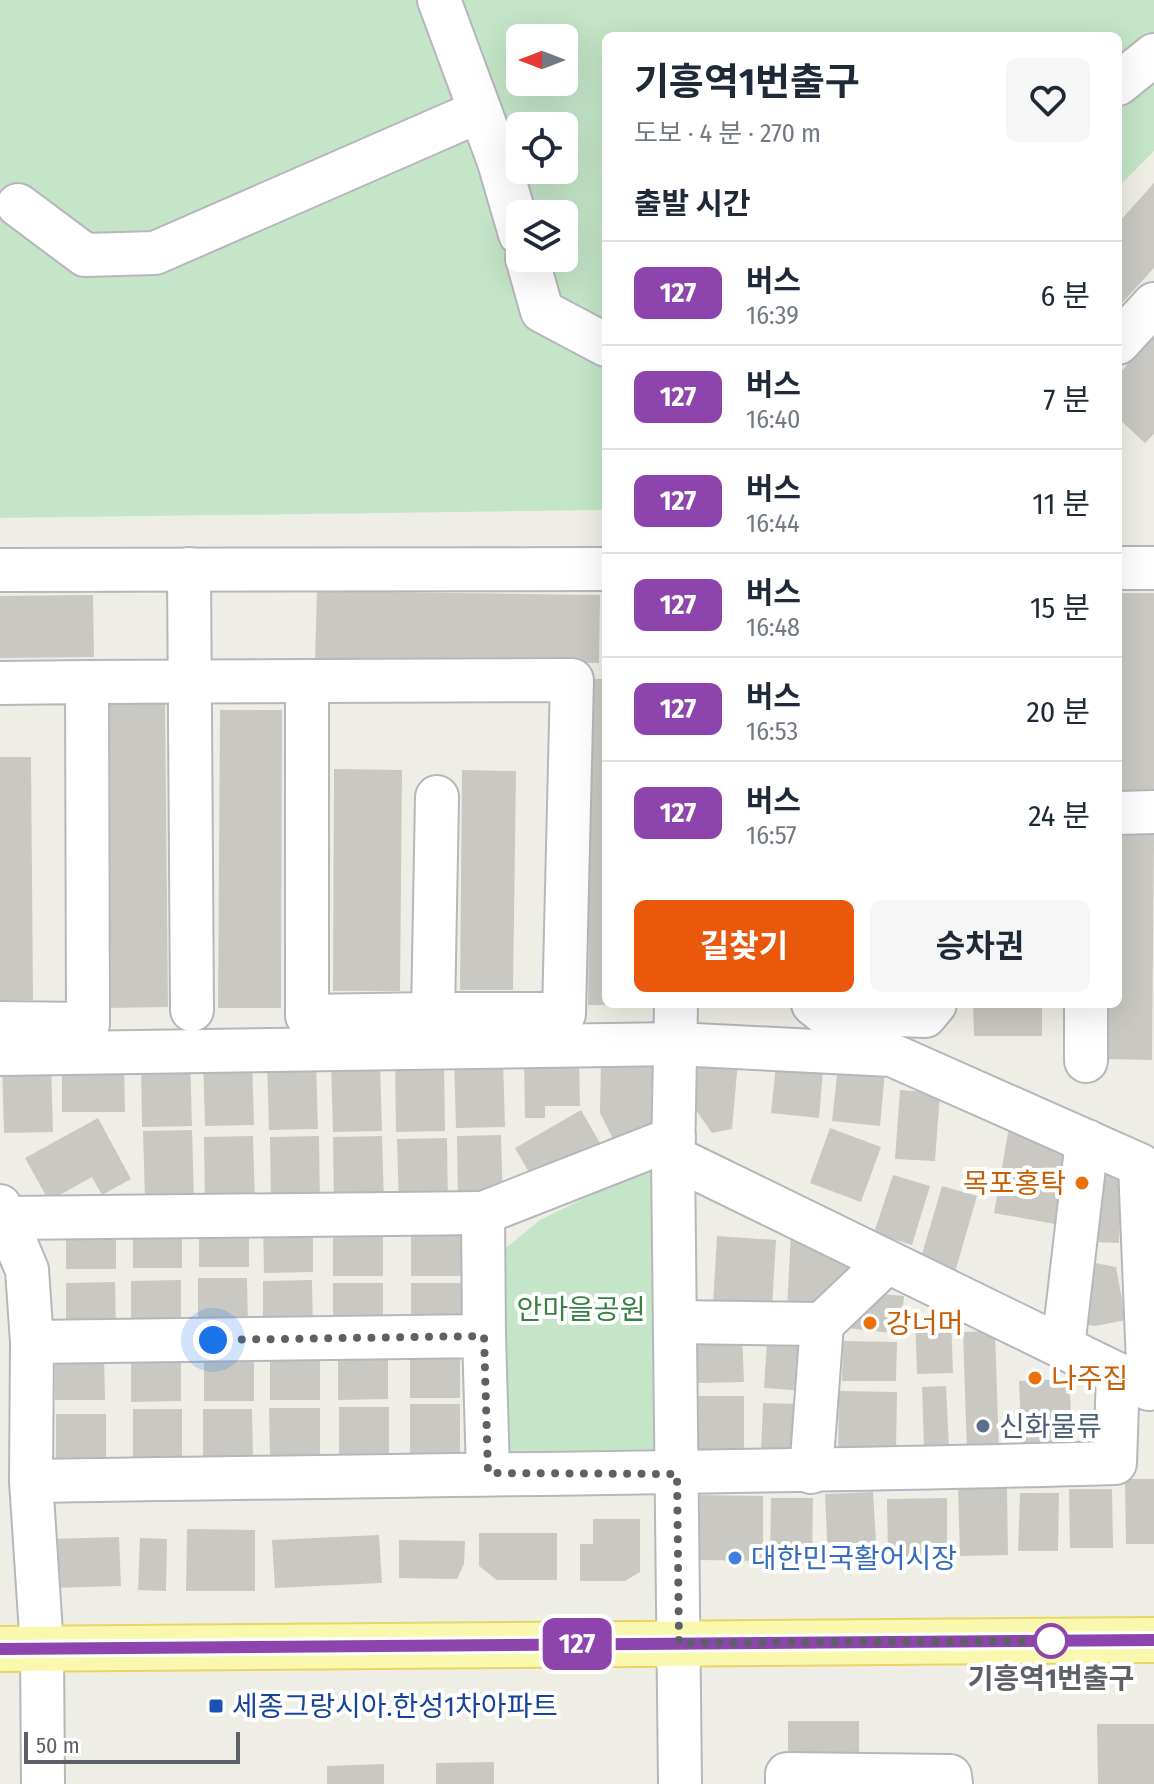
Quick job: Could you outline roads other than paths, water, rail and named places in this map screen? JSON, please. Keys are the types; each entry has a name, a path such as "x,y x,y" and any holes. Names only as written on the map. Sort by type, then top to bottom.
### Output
{"main road":[{"path":"21,1649 1154,1640"}],"street":[{"path":"439,0 510,200"},
{"path":"1122,81 1154,55"},
{"path":"18,205 85,255 155,253 480,111"},
{"path":"531,272 542,311 602,343"},
{"path":"1122,339 1154,304"},
{"path":"1122,568 1154,568"},
{"path":"189,569 192,1010"},
{"path":"0,570 602,569"},
{"path":"0,683 190,681 572,680 564,1014 307,1016 307,681"},
{"path":"0,1023 88,1024 87,682"},
{"path":"433,1014 437,797"},
{"path":"1122,813 1154,812"},
{"path":"818,1008 823,1012 925,1016 932,1008"},
{"path":"1086,1008 1086,1061"},
{"path":"0,1054 676,1024 892,1055 1140,1165 1140,1385 1115,1463 811,1472 488,1473 31,1481"},
{"path":"676,1024 674,1148 680,1784"},
{"path":"1063,1347 1087,1141"},
{"path":"43,1784 21,1649 36,1583 31,1481 32,1342 27,1270 3,1212 483,1213 674,1148 887,1262 1140,1385"},
{"path":"483,1213 488,1473"},
{"path":"811,1472 822,1324 887,1262"},
{"path":"676,1322 822,1324"},
{"path":"32,1342 484,1336"},
{"path":"787,1784 787,1774 950,1776 951,1784"}],"place":[{"name":"목포홍탁","path":"1082,1183"},
{"name":"강너머","path":"870,1323"},
{"name":"나주집","path":"1035,1378"},
{"name":"신화물류","path":"983,1426"},
{"name":"대한민국활어시장","path":"735,1558"},
{"name":"기흥역1번출구","path":"1051,1641"},
{"name":"세종그랑시아.한성1차아파트","path":"216,1706"}],"park label":[{"name":"안마을공원","path":"581,1309"}]}
